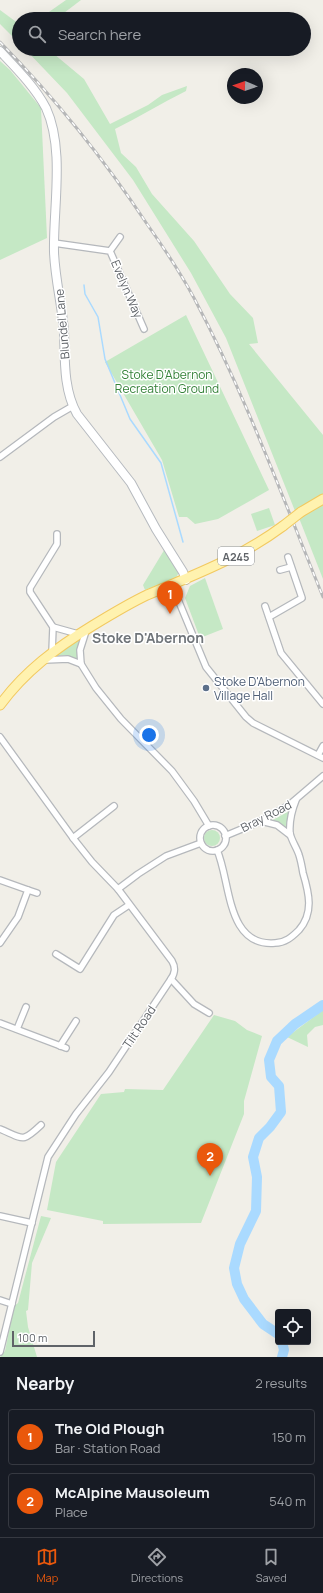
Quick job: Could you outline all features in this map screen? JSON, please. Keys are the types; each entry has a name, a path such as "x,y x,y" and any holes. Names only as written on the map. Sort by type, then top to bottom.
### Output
{"main road":[{"name":"A245","path":"2,698 40,660 86,629 126,605 219,565 262,542 301,512 323,499"}],"street":[{"name":"Blundel Lane","path":"0,51 34,90 46,108 54,138 56,161 55,261 62,309 69,396 73,406 131,483 156,529 183,572 186,580"},
{"name":"Evelyn Way","path":"110,251 120,237"},
{"name":"Evelyn Way","path":"54,243 110,251"},
{"name":"Evelyn Way","path":"110,251 144,328"},
{"path":"0,457 54,417 73,406"},
{"path":"52,652 53,627 30,592 30,588 56,544 57,534"},
{"path":"269,617 302,598 288,557"},
{"path":"280,570 291,567"},
{"path":"172,585 206,667 246,717 253,723 320,757 323,746"},
{"path":"265,606 281,653 323,704"},
{"path":"53,627 78,634"},
{"path":"86,629 80,650 81,664 96,688 121,719 160,757 194,801 209,826 201,833 201,843 206,849 217,850 222,862 234,915 244,932 254,940 262,943 276,944 285,941 299,929 305,921 310,902 309,890 299,856 290,835 292,815 296,800"},
{"path":"40,660 68,659 81,664"},
{"path":"0,737 73,838 92,862 118,889 172,961 175,971 171,979 194,1004 209,1013"},
{"name":"Bray Road","path":"225,836 260,820 296,800 323,775"},
{"path":"73,838 114,806"},
{"path":"260,820 277,825 290,835"},
{"name":"Bray Road","path":"209,826 221,829 225,836 223,846 217,850"},
{"path":"118,889 166,856 201,843"},
{"path":"0,880 37,893"},
{"path":"0,943 18,917 28,890"},
{"path":"56,954 80,969 114,916 129,905"},
{"name":"Tilt Road","path":"0,1352 48,1157 76,1114 109,1072 171,979"},
{"path":"17,1029 26,1007"},
{"path":"0,1024 63,1047 76,1021"},
{"path":"0,1129 23,1138 28,1137 41,1125"},
{"path":"0,1216 32,1223"},
{"path":"0,1300 12,1304"}],"green space":[{"path":"66,0 81,0 65,12 49,12"},
{"path":"0,10 12,19 12,36 0,24"},
{"path":"32,56 56,56 84,79 110,124 148,105 162,95 187,86 186,91 115,129 121,153 136,167 152,194 194,241 230,294 253,318 258,343 249,344 323,435 323,494 295,511 226,338 191,273 133,180 67,93"},
{"path":"0,61 10,70 41,108 47,238 0,260"},
{"name":"Stoke D’Abernon Recreation Ground","path":"186,315 269,490 218,519 195,524 187,517 179,517 162,460 105,362"},
{"path":"323,503 323,579 299,518"},
{"path":"269,508 275,525 257,531 251,514"},
{"path":"166,547 179,572 176,578 145,590 143,585"},
{"path":"205,578 223,629 200,638 185,598 190,586"},
{"path":"82,635 78,647 78,660 65,655 51,657"},
{"path":"291,810 288,830 271,821"},
{"path":"209,830 215,830 220,835 218,844 215,846 209,846 204,841 204,835"},
{"path":"323,1010 323,1025 315,1027 307,1035 308,1047 287,1037"},
{"path":"214,1015 235,1021 247,1030 262,1036 244,1101 244,1114 201,1223 103,1224 103,1221 47,1210 56,1162 101,1094 124,1092 125,1089 163,1090"},
{"path":"41,1216 51,1218 32,1263 28,1310 26,1311 28,1327 37,1357 0,1357 5,1351 14,1306 18,1303"}],"waterway":[{"path":"84,285 85,294 98,317 105,359 130,419 161,463 183,542"},
{"path":"275,1332 263,1324 244,1299 237,1284 234,1268 240,1244 256,1211 257,1177 253,1157 259,1138 270,1127 281,1112 279,1086 271,1077 269,1060 277,1041 295,1024 323,1005"},
{"path":"282,1357 284,1350 283,1345"}],"railway":[{"path":"0,42 12,55"},
{"path":"13,56 59,107 114,176 166,251 194,298 213,334 246,408 278,483 323,597"}],"place":[{"name":"The Old Plough","path":"170,614"},
{"name":"Stoke D'Abernon Village Hall","path":"206,688"},
{"name":"McAlpine Mausoleum","path":"210,1176"}],"district":[{"name":"Stoke D'Abernon","path":"148,637"}]}
